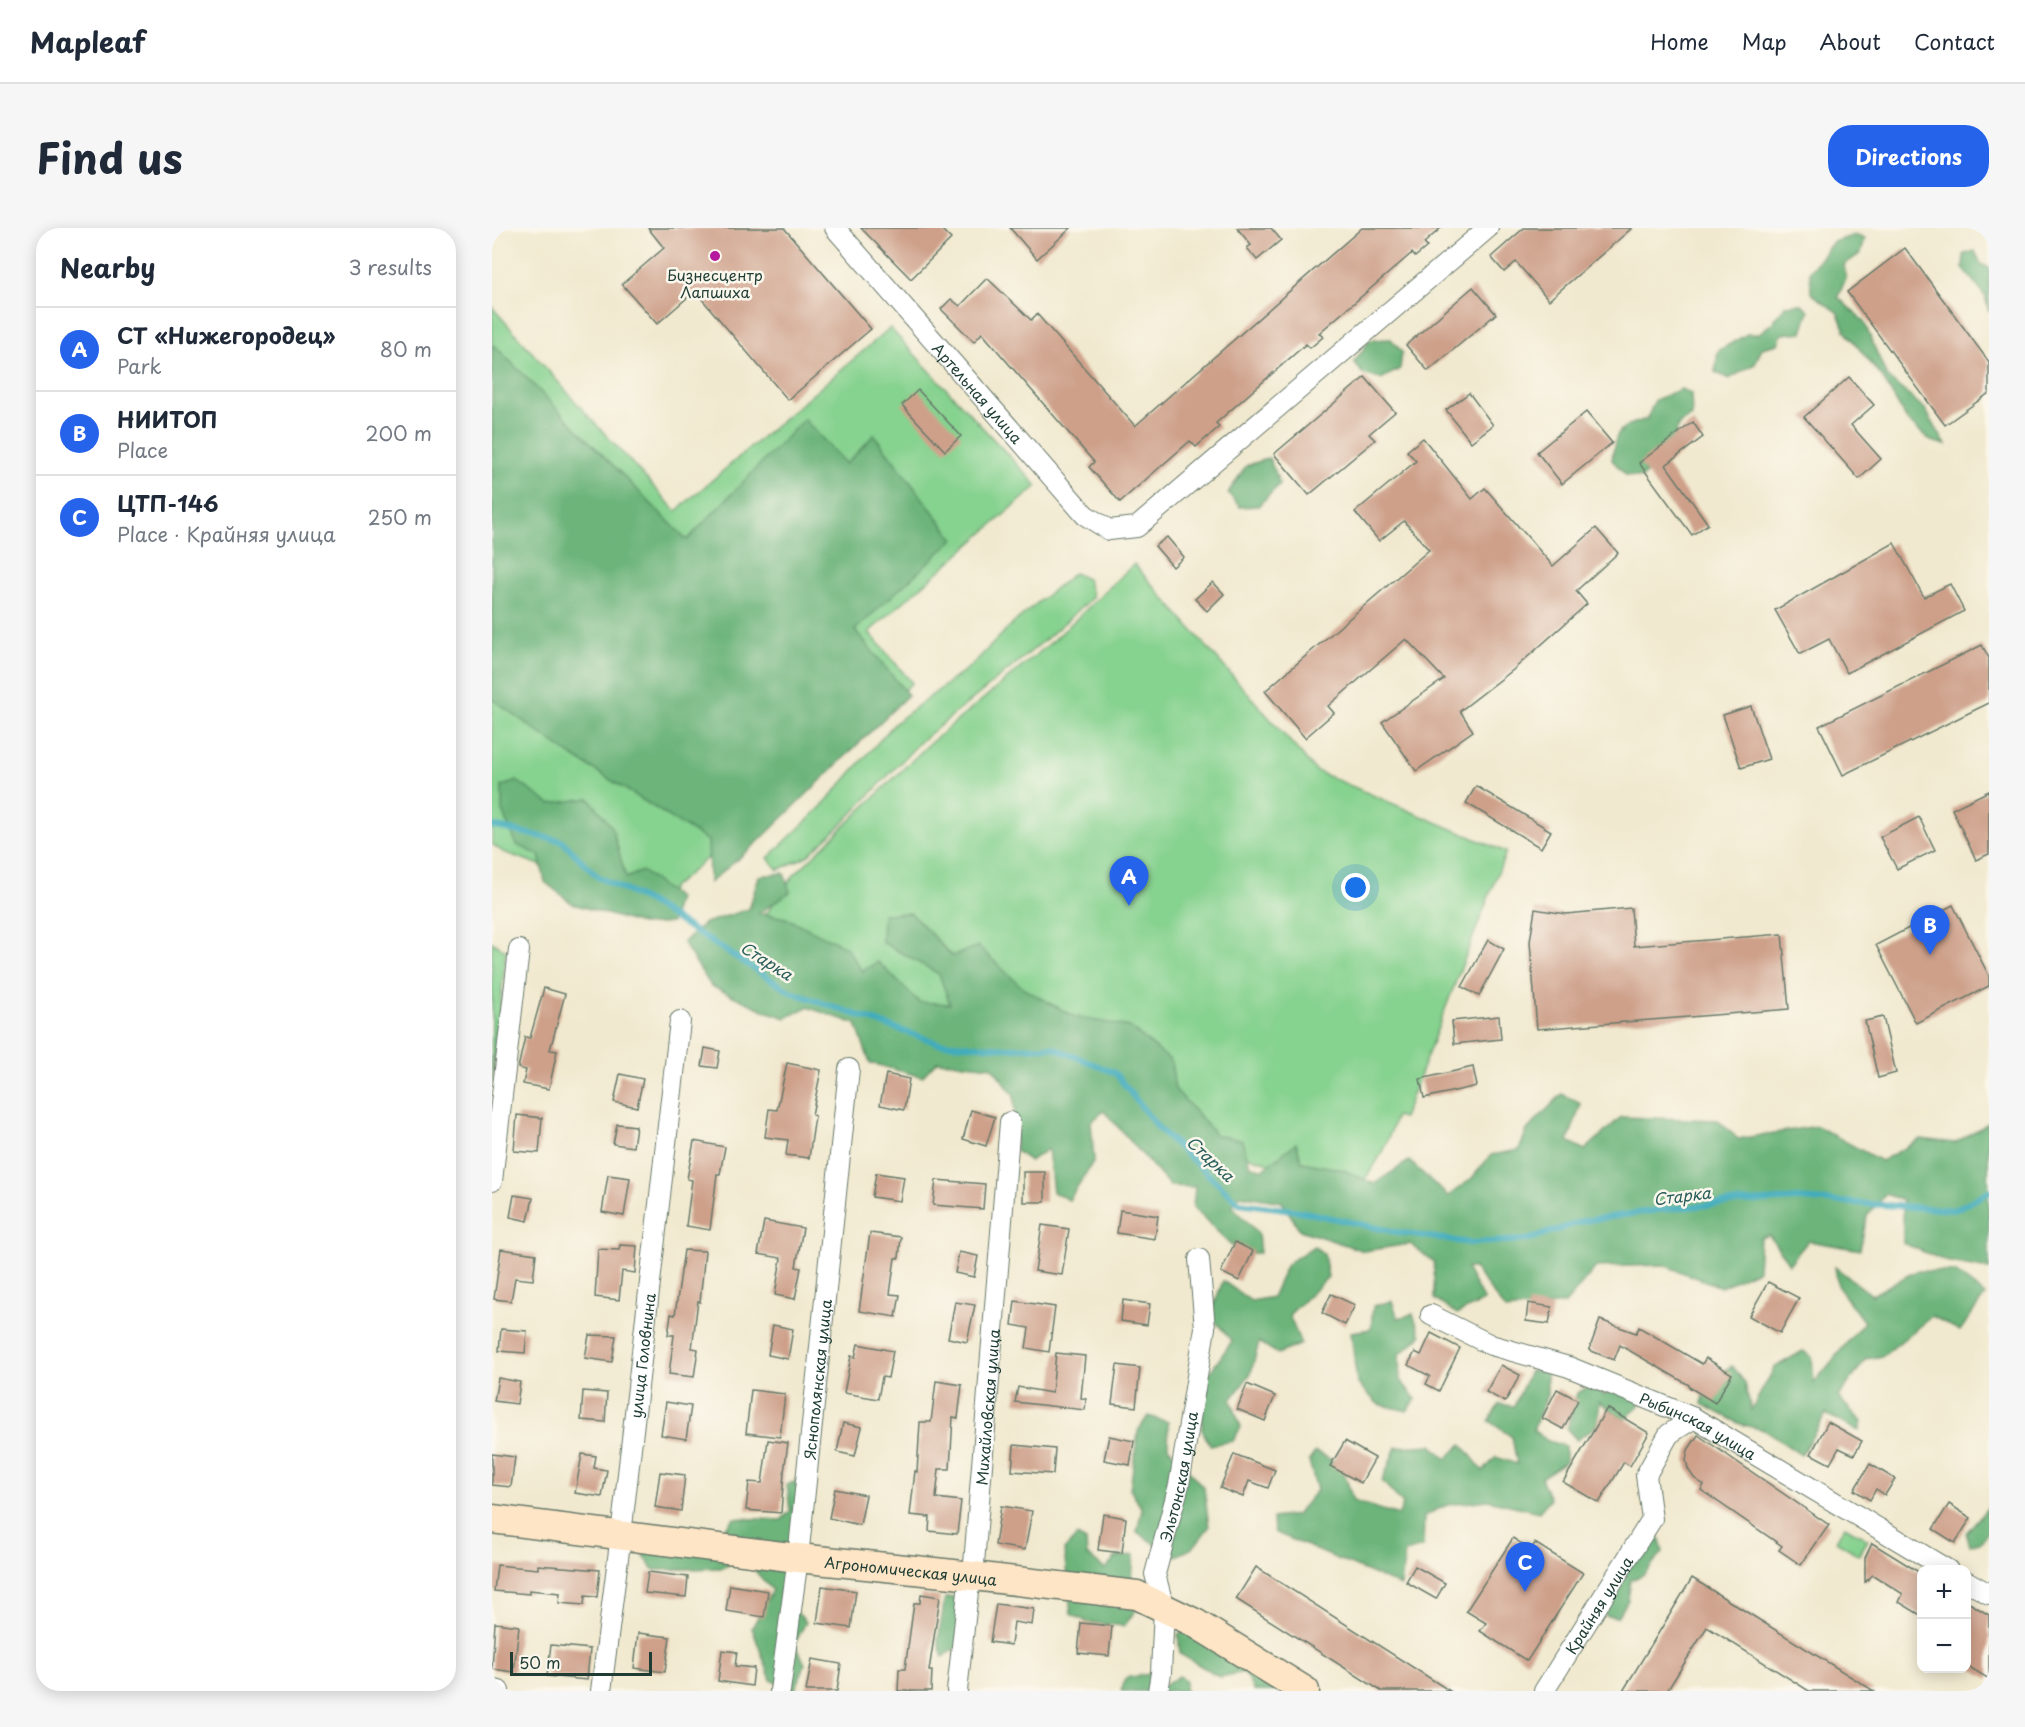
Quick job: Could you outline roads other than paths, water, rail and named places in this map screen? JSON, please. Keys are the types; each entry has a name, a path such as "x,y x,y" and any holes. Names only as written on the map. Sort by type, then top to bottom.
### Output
{"street":[{"name":"Артельная улица","path":"835,228 1085,515 1109,530 1137,527 1488,228"},
{"path":"492,1181 519,950"},
{"name":"улица Головнина","path":"601,1691 680,1021"},
{"name":"Яснополянская улица","path":"780,1691 798,1558 849,1069"},
{"name":"Михайловская улица","path":"957,1691 968,1592 973,1576 1010,1122"},
{"name":"Эльтонская улица","path":"1158,1691 1164,1608 1155,1574 1179,1485 1205,1328 1199,1259"},
{"name":"Рыбинская улица","path":"1431,1315 1491,1345 1569,1367 1694,1419 1941,1565"},
{"name":"Крайняя улица","path":"1544,1691 1652,1520 1646,1475 1669,1434 1694,1419"},
{"name":"Агрономическая улица","path":"492,1519 798,1558 1137,1595 1195,1623 1305,1691"},
{"path":"1971,1584 1989,1594"},
{"path":"492,1690 499,1691"}],"waterway":[{"name":"Старка","path":"492,826 562,841 598,877 647,901 791,992 938,1043 1008,1048 1052,1047 1115,1073 1159,1129 1239,1203 1300,1211 1396,1232 1470,1243 1527,1240 1583,1221 1729,1203 1798,1199 1954,1210 1989,1192"}],"place":[{"name":"Бизнесцентр Лапшиха","path":"715,256"},
{"name":"СТ «Нижегородец»","path":"1129,906"},
{"name":"НИИТОП","path":"1930,955"},
{"name":"ЦТП-146","path":"1525,1592"}]}
